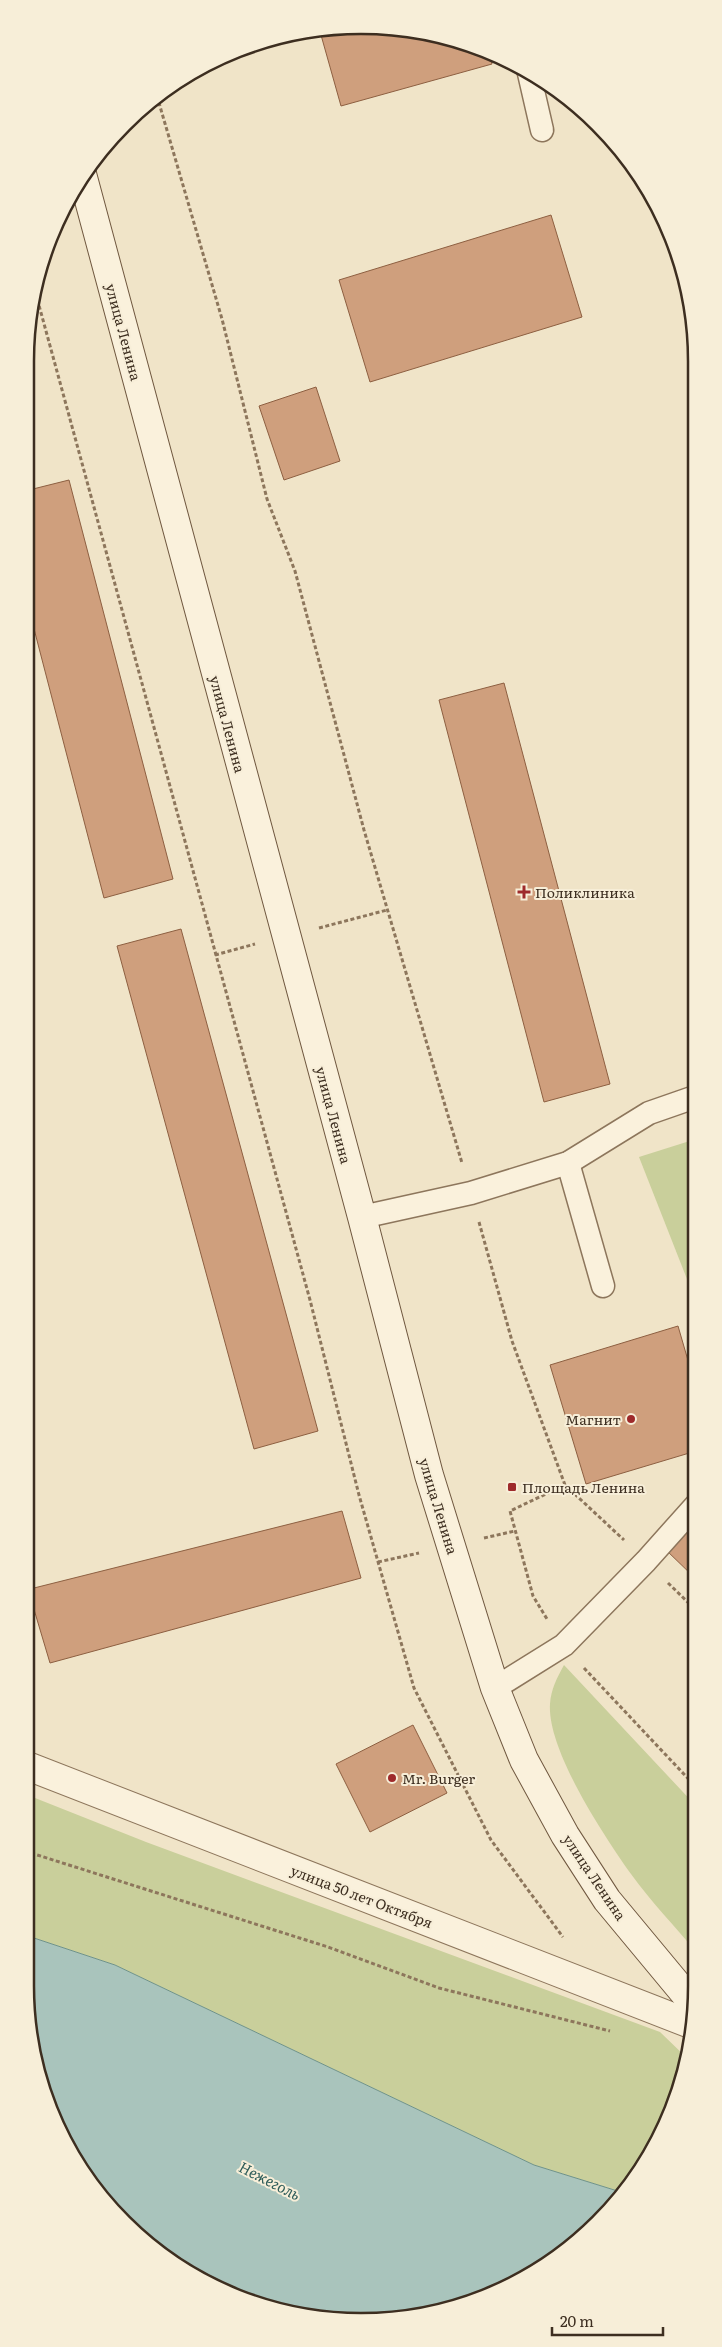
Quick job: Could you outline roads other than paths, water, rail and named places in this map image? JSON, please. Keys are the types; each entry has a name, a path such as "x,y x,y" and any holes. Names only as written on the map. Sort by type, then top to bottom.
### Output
{"street":[{"name":"улица Ленина","path":"85,185 362,1217 429,1475 495,1688 524,1760 565,1835 607,1900 688,1998"},
{"name":"улица 50 лет Октября","path":"34,1769 686,2022"}],"lane":[{"path":"531,81 542,130"},
{"path":"362,1217 471,1193 568,1163 649,1113 688,1100"},
{"path":"568,1163 602,1286"},
{"path":"495,1688 564,1646 688,1515"}],"water":[{"name":"Нежеголь","path":"34,1938 115,1965 534,2165 616,2191 577,2232 543,2258 506,2280 466,2296 425,2307 382,2313 340,2313 276,2302 216,2280 162,2246 115,2202 89,2168 67,2131 51,2091 40,2050 34,2007"}],"place":[{"name":"Поликлиника","path":"524,892"},
{"name":"Магнит","path":"631,1419"},
{"name":"Площадь Ленина","path":"512,1487"},
{"name":"Mr. Burger","path":"392,1778"}]}
